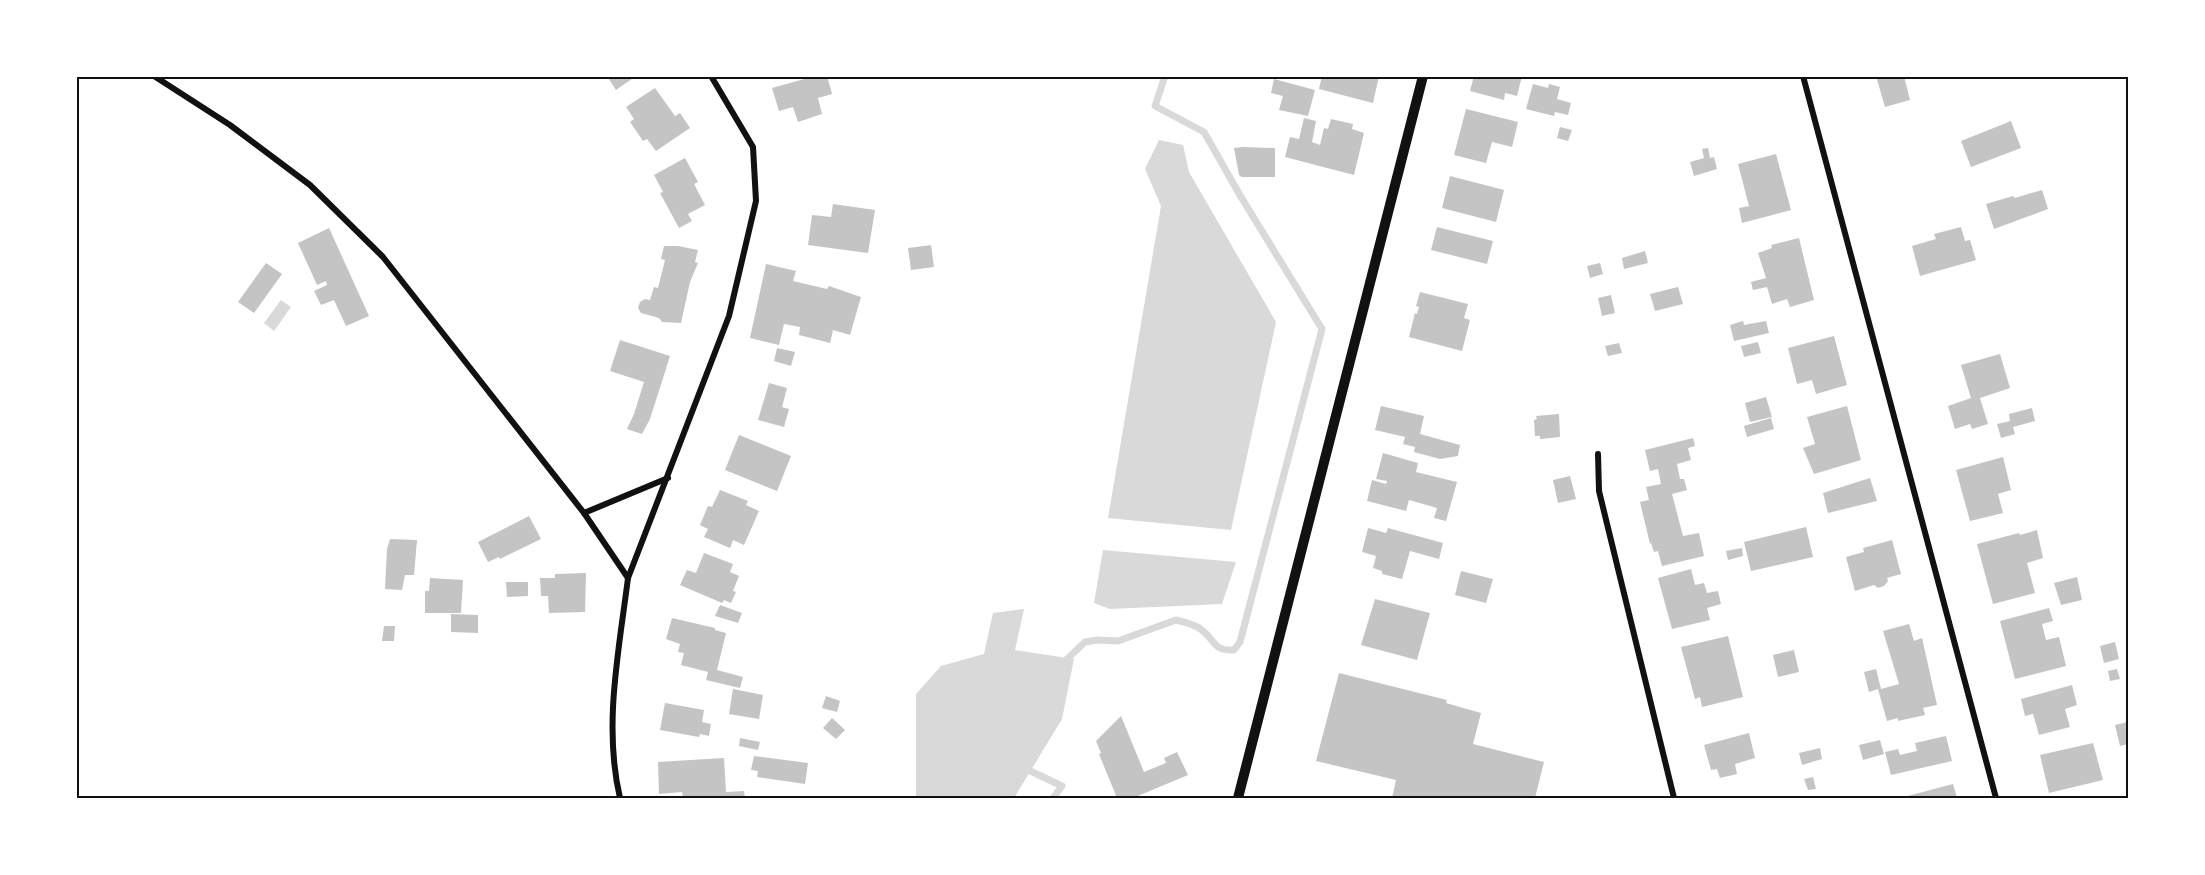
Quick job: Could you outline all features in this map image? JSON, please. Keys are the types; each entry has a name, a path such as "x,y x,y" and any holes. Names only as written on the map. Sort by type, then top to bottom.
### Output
{"street":[{"path":"154,76 230,125 310,185 383,257 584,513 628,578"},
{"path":"620,798 613,747 612,702 628,578 729,316 756,201 753,147 711,76"},
{"path":"1238,798 1423,76"},
{"path":"1803,76 1996,798"},
{"path":"1598,454 1599,491 1674,798"},
{"path":"584,513 668,478"}],"shaded area":[{"path":"1159,140 1183,145 1189,172 1276,322 1231,530 1108,518 1161,206 1145,169"},
{"path":"281,300 291,307 274,331 264,323"},
{"path":"1103,550 1236,562 1222,604 1110,609 1094,603"},
{"path":"1024,609 1015,650 1074,659 1062,719 1014,798 916,798 916,694 941,666 984,654 993,613"}],"building":[{"path":"607,76 636,76 616,90"},
{"path":"815,76 827,76 832,94 818,98 822,114 798,122 793,107 779,111 772,88"},
{"path":"1322,76 1346,78 1347,76 1379,76 1373,103 1319,89"},
{"path":"1474,76 1522,76 1517,96 1505,93 1504,100 1470,91"},
{"path":"1876,76 1904,76 1910,100 1885,107"},
{"path":"1274,79 1315,90 1308,116 1279,110 1283,96 1271,93"},
{"path":"1533,84 1548,88 1549,84 1560,87 1557,99 1571,103 1568,115 1555,112 1554,116 1526,109"},
{"path":"655,88 675,116 680,113 690,128 656,151 647,139 643,141 630,122 634,119 626,107"},
{"path":"1466,109 1518,122 1512,147 1492,142 1486,163 1454,155"},
{"path":"1304,118 1316,121 1312,142 1320,145 1324,128 1328,129 1331,119 1353,124 1352,129 1364,133 1354,175 1285,157 1290,137 1299,139"},
{"path":"2011,121 2021,148 1971,167 1961,141"},
{"path":"1560,127 1572,130 1568,141 1557,138"},
{"path":"1234,148 1275,148 1275,177 1242,177 1239,175"},
{"path":"1708,148 1710,158 1714,157 1717,169 1694,176 1690,162 1704,158 1702,149"},
{"path":"1776,154 1791,210 1742,223 1739,208 1749,206 1738,164"},
{"path":"685,158 698,182 694,184 705,205 688,214 692,221 679,228 660,193 663,192 654,175"},
{"path":"1450,176 1504,190 1496,222 1442,208"},
{"path":"2042,190 2048,209 1994,229 1986,204"},
{"path":"833,204 875,210 868,253 808,245 812,215 831,217"},
{"path":"1437,227 1493,241 1487,264 1431,250"},
{"path":"1961,227 1965,241 1970,240 1976,260 1920,276 1912,246 1936,239 1934,234"},
{"path":"329,228 369,316 346,326 334,300 321,305 314,291 327,285 326,281 317,285 298,243"},
{"path":"1799,238 1814,300 1790,307 1787,299 1772,304 1767,287 1753,290 1751,282 1766,278 1758,253 1772,248 1771,245"},
{"path":"931,245 934,267 911,270 908,248"},
{"path":"664,246 698,250 695,262 698,263 690,282 681,323 662,322 659,318 641,313 638,308 640,302 645,299 650,300 654,287 658,288 665,260 661,259"},
{"path":"1645,251 1648,263 1624,269 1622,258"},
{"path":"266,263 282,274 254,313 238,302"},
{"path":"1600,263 1603,274 1590,278 1587,266"},
{"path":"766,264 796,271 793,281 827,289 829,286 861,297 850,335 833,330 830,343 799,335 800,327 784,324 779,345 750,338"},
{"path":"1678,287 1683,304 1655,311 1650,294"},
{"path":"1420,292 1468,304 1464,318 1470,320 1462,351 1409,337 1415,313 1417,314 1419,307 1416,306"},
{"path":"1611,295 1615,313 1602,316 1598,298"},
{"path":"1743,321 1744,325 1766,321 1769,333 1734,341 1730,325"},
{"path":"1834,336 1847,385 1816,394 1812,380 1797,384 1788,348"},
{"path":"620,340 670,356 650,419 642,434 627,429 644,382 610,371"},
{"path":"1758,342 1761,353 1744,357 1741,346"},
{"path":"1619,343 1622,353 1608,356 1605,346"},
{"path":"777,348 795,352 791,366 774,361"},
{"path":"2000,354 2010,388 1980,398 1988,424 1972,429 1970,424 1955,429 1948,406 1971,398 1961,365"},
{"path":"769,383 787,388 782,407 789,409 784,427 758,420"},
{"path":"1766,397 1772,417 1750,422 1745,403"},
{"path":"1381,406 1424,416 1420,434 1460,445 1458,456 1440,459 1414,452 1415,447 1403,444 1405,437 1375,430"},
{"path":"1847,406 1861,460 1814,474 1803,448 1815,444 1807,417"},
{"path":"2032,408 2035,421 2013,427 2015,434 2001,438 1997,424 2010,421 2009,414"},
{"path":"1559,414 1560,437 1540,439 1540,436 1535,436 1536,416"},
{"path":"1771,418 1774,429 1747,437 1744,426"},
{"path":"739,435 791,456 777,491 725,470"},
{"path":"1693,438 1695,446 1688,448 1691,460 1677,464 1680,479 1684,479 1687,490 1672,494 1683,536 1699,533 1704,556 1662,566 1658,551 1654,552 1650,544 1640,502 1649,500 1646,487 1661,484 1658,469 1650,471 1645,450"},
{"path":"1383,453 1418,463 1416,472 1457,482 1446,521 1434,518 1437,508 1409,500 1406,511 1367,501 1372,480 1386,484 1387,481 1376,479"},
{"path":"2003,457 2011,490 1998,494 2003,513 1970,521 1956,470"},
{"path":"1570,476 1576,499 1558,503 1553,480"},
{"path":"1870,478 1877,501 1828,513 1823,493"},
{"path":"720,490 748,501 746,505 759,511 744,545 733,540 730,548 704,537 708,529 700,525 708,506 712,507"},
{"path":"529,516 541,539 500,559 499,557 488,562 478,542"},
{"path":"1806,527 1813,557 1751,571 1744,542"},
{"path":"1368,528 1386,533 1388,528 1443,543 1439,559 1410,551 1402,579 1382,574 1382,571 1373,568 1376,556 1362,552"},
{"path":"2037,530 2043,558 2027,563 2035,593 1993,604 1977,544"},
{"path":"390,539 417,540 414,575 405,575 402,590 385,589 387,549"},
{"path":"1892,540 1901,574 1887,578 1888,581 1884,586 1878,588 1874,585 1855,591 1846,557 1864,552 1863,548"},
{"path":"1742,548 1743,556 1728,560 1726,551"},
{"path":"704,553 733,564 730,572 739,576 731,603 724,600 722,603 680,585 687,570 696,573"},
{"path":"1691,569 1695,585 1704,583 1707,593 1718,591 1721,604 1707,608 1710,620 1672,629 1658,578"},
{"path":"1461,571 1493,579 1486,603 1455,595"},
{"path":"586,573 585,612 549,613 548,596 541,596 540,578 555,578 555,574"},
{"path":"2077,577 2082,600 2061,605 2054,583"},
{"path":"430,578 463,580 461,613 425,613 425,591 429,591"},
{"path":"506,582 528,582 528,596 507,597"},
{"path":"1375,599 1430,613 1417,660 1361,645"},
{"path":"720,605 742,613 738,623 715,616"},
{"path":"2049,608 2053,621 2042,624 2046,640 2059,637 2066,666 2015,679 2000,621"},
{"path":"451,614 478,615 478,633 451,632"},
{"path":"672,618 715,628 715,630 726,633 717,670 743,677 740,688 706,680 708,672 681,665 684,653 678,652 680,644 666,639"},
{"path":"1909,624 1914,641 1922,638 1937,705 1923,708 1925,715 1887,721 1878,689 1869,692 1864,672 1876,669 1881,689 1899,684 1883,631"},
{"path":"384,626 395,626 394,641 382,641"},
{"path":"1728,636 1743,697 1702,707 1700,697 1695,699 1681,647"},
{"path":"2115,642 2119,659 2104,663 2100,646"},
{"path":"1794,650 1799,672 1778,677 1773,655"},
{"path":"2117,669 2120,679 2110,681 2108,671"},
{"path":"1339,673 1447,700 1446,703 1481,713 1473,744 1544,762 1535,798 1392,798 1396,780 1316,761"},
{"path":"2072,685 2077,705 2065,709 2070,727 2039,735 2033,714 2025,716 2021,699"},
{"path":"733,689 763,695 759,719 729,714"},
{"path":"826,696 840,701 837,712 822,708"},
{"path":"665,703 704,710 702,722 711,724 709,736 700,734 699,737 660,730"},
{"path":"1121,716 1144,772 1166,763 1164,758 1177,752 1188,775 1133,798 1117,798 1096,741"},
{"path":"832,718 845,730 836,739 823,728"},
{"path":"2128,722 2128,744 2120,746 2115,725"},
{"path":"1749,733 1755,758 1735,764 1737,774 1720,778 1717,769 1711,770 1704,745"},
{"path":"1946,736 1952,761 1891,775 1885,752 1898,749 1900,755 1917,751 1915,743"},
{"path":"740,738 760,742 758,750 739,746"},
{"path":"1880,740 1884,754 1863,760 1859,745"},
{"path":"2093,743 2103,780 2049,793 2040,755"},
{"path":"1820,748 1822,759 1802,765 1799,753"},
{"path":"754,756 808,763 805,784 757,777 758,771 751,770"},
{"path":"724,758 726,792 744,791 745,798 719,798 719,796 683,798 682,792 659,794 658,762"},
{"path":"1813,777 1816,789 1808,790 1804,779"},
{"path":"1953,784 1957,798 1900,798"}],"waterway":[{"path":"1063,663 1085,642 1118,641 1176,620 1200,629 1219,647 1234,650 1240,642 1322,329 1204,132 1155,106 1165,76"},
{"path":"1024,768 1062,786 1053,798"}]}
